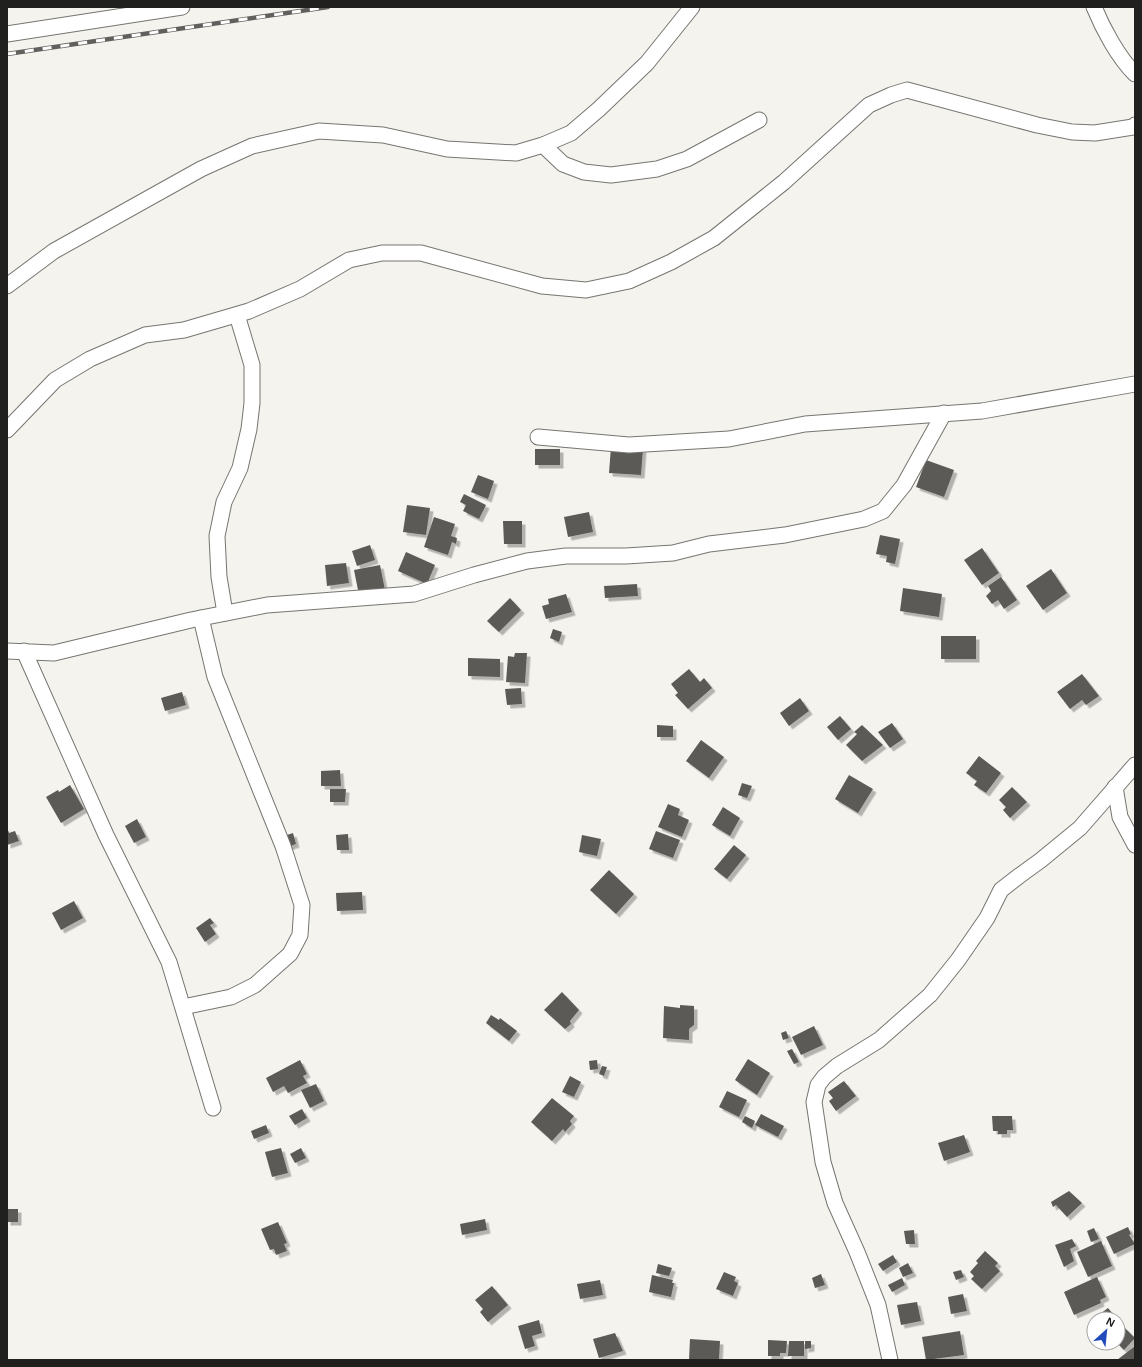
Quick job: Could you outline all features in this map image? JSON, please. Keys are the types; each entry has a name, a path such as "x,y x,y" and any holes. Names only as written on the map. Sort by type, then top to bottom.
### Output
{"street":[{"path":"7,34 182,7"},
{"path":"7,286 54,251 201,169 252,146 319,130 383,136 447,149 516,153 543,145 571,133 599,109 647,63 692,7"},
{"path":"1094,7 1101,24 1127,66 1135,74"},
{"path":"7,430 55,380 90,359 145,335 184,330 249,311 300,289 349,260 382,253 421,253 542,286 586,290 629,281 671,262 714,238 784,182 868,105 907,90 1036,125 1072,132 1095,133 1135,126"},
{"path":"543,145 563,164 584,172 611,175 657,168 687,159 759,120"},
{"path":"225,613 219,577 217,536 224,502 240,468 249,429 252,403 252,365 237,315"},
{"path":"538,437 636,445 729,439 805,424 982,411 1135,384"},
{"path":"7,651 54,653 201,618 267,605 414,594 474,575 527,561 566,556 626,556 673,553 709,544 785,535 864,519 883,511 904,485 944,414"},
{"path":"183,1007 230,997 255,985 290,954 300,935 302,905 283,846 215,677 201,618"},
{"path":"24,651 106,835 170,962 213,1108"},
{"path":"890,1360 878,1305 857,1252 835,1203 823,1162 814,1102 818,1086 824,1077 837,1066 880,1040 930,995 958,960 987,918 1001,890 1080,828 1135,764"},
{"path":"1115,787 1120,817 1135,845"}],"building":[{"path":"611,447 643,449 641,475 609,473"},
{"path":"535,449 560,449 560,465 535,465"},
{"path":"926,460 954,470 944,497 916,487"},
{"path":"478,475 494,481 488,499 471,492"},
{"path":"464,494 486,505 479,519 463,511 466,505 460,502"},
{"path":"407,505 430,508 426,535 403,532"},
{"path":"589,512 593,532 568,537 564,517"},
{"path":"434,517 455,524 451,536 457,538 456,544 452,542 448,555 424,547"},
{"path":"503,521 522,521 522,544 504,544"},
{"path":"880,535 900,539 895,564 886,562 887,556 876,554"},
{"path":"370,545 375,560 357,566 352,551"},
{"path":"982,548 999,573 982,585 964,560"},
{"path":"406,552 435,565 427,584 398,571"},
{"path":"346,563 349,583 327,586 325,565"},
{"path":"380,565 385,590 359,595 354,570"},
{"path":"1051,569 1067,593 1043,610 1026,586"},
{"path":"1001,577 1017,600 1004,609 998,600 992,604 986,596 991,591 988,586"},
{"path":"637,584 638,596 605,598 604,586"},
{"path":"903,588 942,594 939,617 900,611"},
{"path":"566,594 572,612 546,619 542,606 549,604 548,599"},
{"path":"510,598 521,610 499,632 487,621"},
{"path":"553,629 562,632 559,642 550,638"},
{"path":"941,636 976,636 976,659 941,659"},
{"path":"515,653 527,653 525,683 506,682 508,656 514,657"},
{"path":"468,658 500,659 500,677 468,676"},
{"path":"689,669 700,682 704,678 712,688 688,709 675,695 678,693 671,684"},
{"path":"1082,674 1099,696 1086,705 1082,700 1070,709 1057,692"},
{"path":"521,688 522,704 507,705 505,689"},
{"path":"182,692 186,705 165,711 161,698"},
{"path":"800,698 809,711 789,726 780,713"},
{"path":"840,716 851,729 838,740 827,727"},
{"path":"892,723 903,739 890,748 878,732"},
{"path":"657,725 673,726 673,737 657,737"},
{"path":"862,725 883,745 862,761 846,745 857,734 854,732"},
{"path":"701,740 724,757 709,778 686,761"},
{"path":"979,756 1001,773 986,793 974,785 977,781 966,773"},
{"path":"340,770 341,786 321,786 321,771"},
{"path":"849,775 873,789 858,813 835,799"},
{"path":"742,783 752,786 747,798 738,795"},
{"path":"70,785 84,809 61,823 46,797 58,790 59,792"},
{"path":"1012,787 1027,802 1010,818 1003,810 1006,807 999,800"},
{"path":"330,789 346,789 345,802 330,802"},
{"path":"668,804 680,809 678,815 689,820 682,837 658,827"},
{"path":"723,807 740,818 730,836 712,825"},
{"path":"137,819 146,837 134,843 125,826"},
{"path":"7,827 9,833 15,831 19,841 7,845"},
{"path":"656,831 680,840 673,858 649,849"},
{"path":"293,833 296,844 288,847 284,836"},
{"path":"348,834 349,850 337,850 336,835"},
{"path":"582,835 601,839 597,856 579,852"},
{"path":"734,845 746,855 727,879 714,869"},
{"path":"609,870 634,894 616,914 590,890"},
{"path":"362,892 363,910 337,911 336,893"},
{"path":"74,901 83,918 61,930 52,913"},
{"path":"210,918 214,923 210,925 216,934 205,942 196,928"},
{"path":"562,992 579,1010 570,1021 571,1024 565,1029 544,1010"},
{"path":"680,1005 694,1006 694,1025 689,1029 689,1040 663,1038 664,1006 680,1008"},
{"path":"491,1015 499,1020 500,1018 517,1031 509,1041 486,1023"},
{"path":"814,1026 823,1045 801,1055 792,1037"},
{"path":"786,1031 789,1038 783,1040 781,1033"},
{"path":"792,1049 799,1062 794,1064 787,1051"},
{"path":"748,1059 770,1073 757,1095 735,1080"},
{"path":"300,1060 307,1074 303,1076 307,1083 288,1093 284,1086 273,1092 266,1078"},
{"path":"597,1060 598,1069 590,1070 589,1061"},
{"path":"602,1066 607,1067 604,1076 599,1074"},
{"path":"570,1076 581,1082 574,1097 562,1092"},
{"path":"844,1081 856,1096 836,1111 829,1101 833,1098 828,1092"},
{"path":"316,1084 324,1101 310,1108 301,1090"},
{"path":"727,1091 747,1100 739,1117 719,1107"},
{"path":"552,1098 574,1116 570,1121 572,1124 565,1132 563,1129 552,1141 531,1122"},
{"path":"302,1109 307,1118 295,1125 289,1116"},
{"path":"761,1114 784,1126 778,1137 755,1125"},
{"path":"745,1116 755,1121 752,1128 742,1122"},
{"path":"992,1116 1012,1116 1013,1130 1007,1130 1007,1134 998,1134 998,1131 993,1131"},
{"path":"266,1125 269,1133 254,1139 251,1131"},
{"path":"964,1135 970,1152 944,1161 938,1143"},
{"path":"281,1148 288,1173 272,1177 265,1152"},
{"path":"301,1148 306,1158 295,1163 290,1154"},
{"path":"1069,1191 1082,1203 1067,1217 1056,1205 1053,1207 1051,1202"},
{"path":"7,1209 18,1209 18,1222 7,1222"},
{"path":"485,1219 487,1230 462,1235 460,1224"},
{"path":"278,1222 287,1243 284,1244 287,1251 276,1255 274,1249 270,1250 261,1229"},
{"path":"1128,1227 1131,1234 1129,1235 1135,1244 1114,1254 1106,1237"},
{"path":"1094,1228 1099,1239 1091,1242 1087,1231"},
{"path":"914,1230 915,1244 906,1244 904,1231"},
{"path":"1072,1239 1076,1246 1070,1249 1074,1261 1064,1267 1055,1245"},
{"path":"1101,1241 1112,1266 1088,1277 1077,1252"},
{"path":"985,1251 998,1263 995,1266 1000,1271 982,1289 971,1279 974,1276 970,1272 978,1263 976,1261"},
{"path":"893,1255 897,1262 883,1271 878,1264"},
{"path":"908,1263 913,1273 903,1277 899,1268"},
{"path":"658,1264 672,1268 669,1276 656,1273"},
{"path":"961,1270 964,1277 956,1280 953,1272"},
{"path":"724,1272 736,1277 734,1281 738,1283 733,1296 716,1289"},
{"path":"821,1274 825,1285 815,1288 812,1278"},
{"path":"652,1275 673,1280 672,1283 674,1283 671,1297 649,1292"},
{"path":"1097,1277 1106,1297 1100,1300 1101,1303 1074,1315 1064,1292"},
{"path":"902,1278 905,1285 892,1292 888,1285"},
{"path":"600,1280 603,1295 580,1299 577,1284"},
{"path":"492,1286 508,1305 488,1322 480,1312 483,1309 475,1300"},
{"path":"963,1294 967,1311 951,1314 948,1297"},
{"path":"917,1302 921,1321 901,1325 897,1305"},
{"path":"539,1320 542,1333 532,1336 535,1346 525,1349 518,1326"},
{"path":"1126,1329 1135,1338 1126,1348"},
{"path":"960,1331 964,1355 926,1360 922,1337"},
{"path":"615,1333 623,1351 599,1358 593,1339"},
{"path":"690,1339 720,1341 719,1360 689,1360"},
{"path":"768,1340 787,1341 786,1353 780,1353 780,1356 768,1356"},
{"path":"789,1341 804,1341 804,1356 788,1356"},
{"path":"805,1341 811,1341 811,1348 805,1349"},
{"path":"1135,1346 1135,1360 1117,1360"}],"railway":[{"path":"7,54 328,7"}]}
